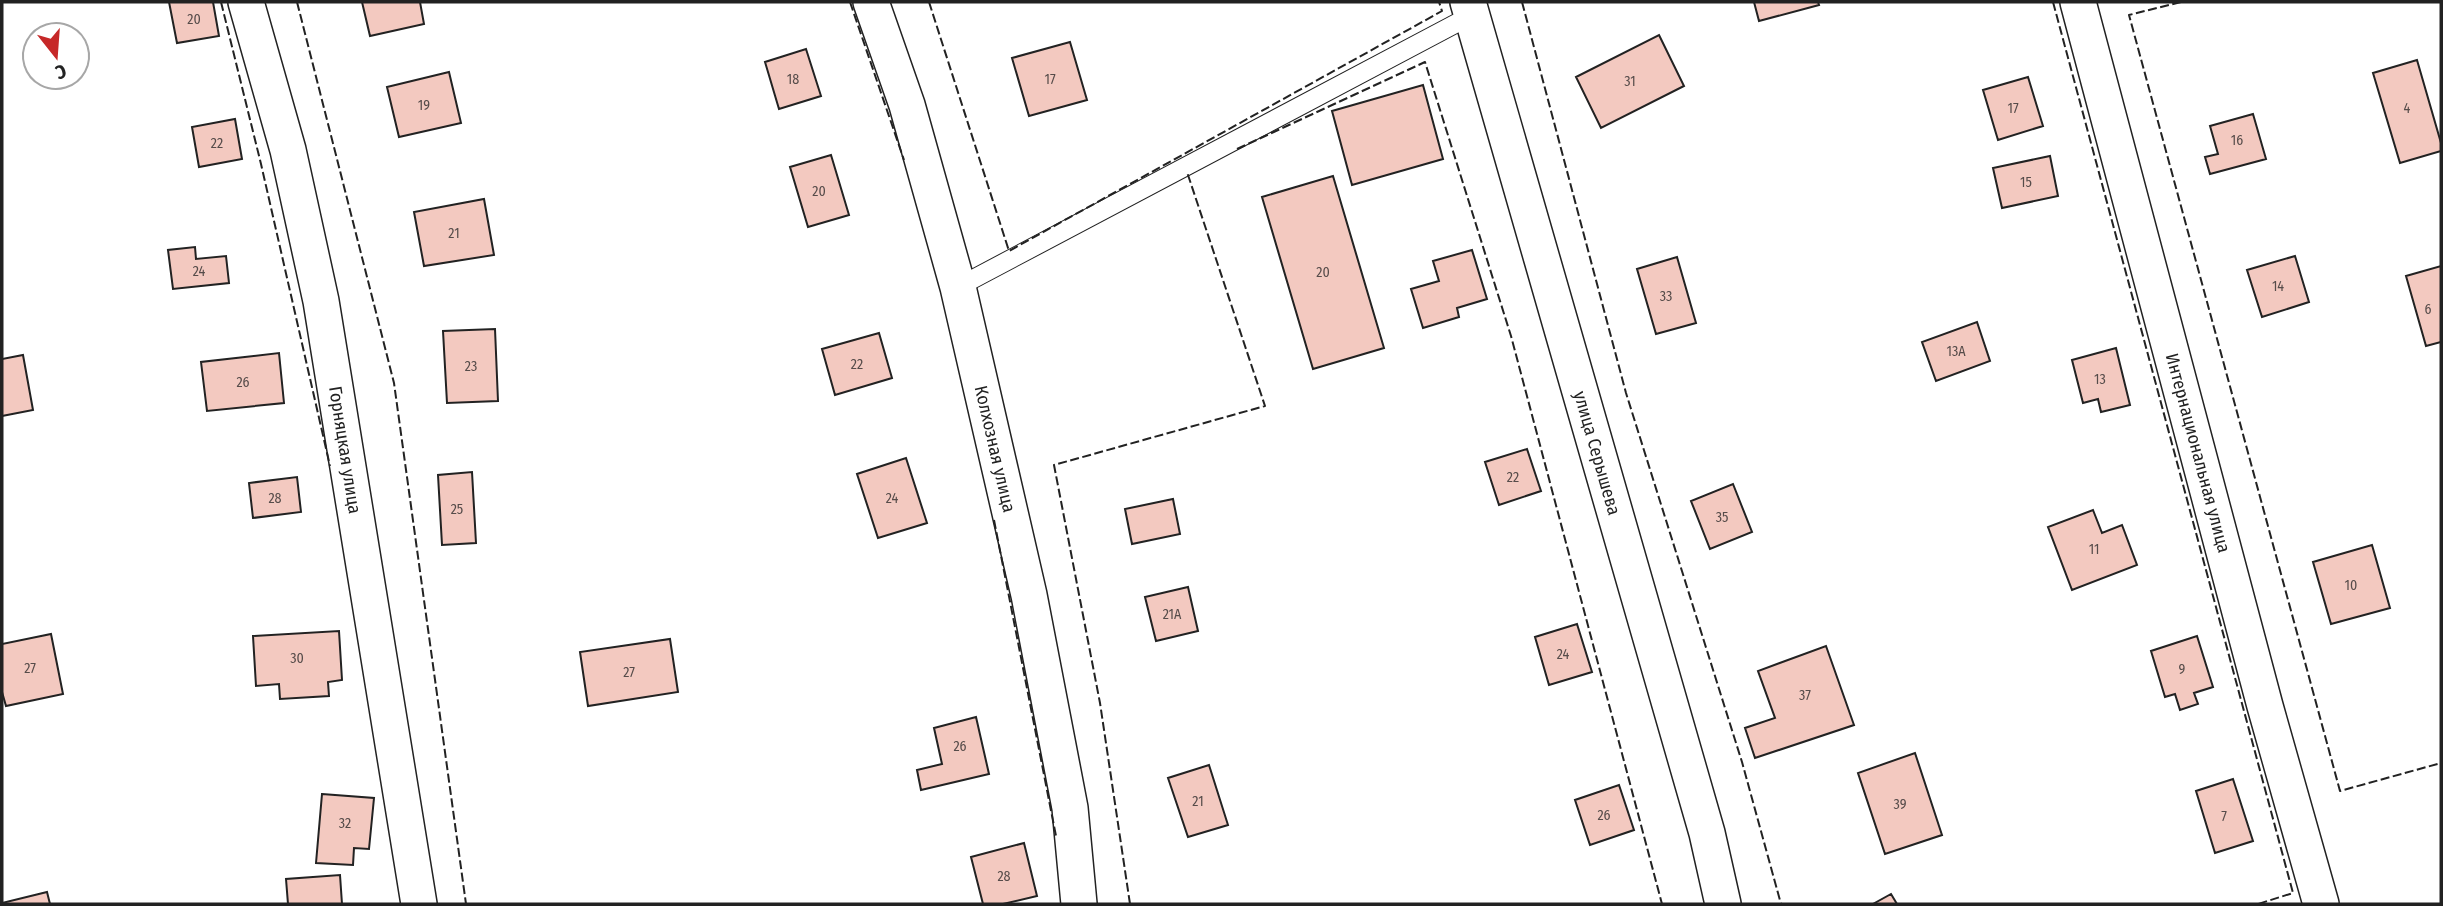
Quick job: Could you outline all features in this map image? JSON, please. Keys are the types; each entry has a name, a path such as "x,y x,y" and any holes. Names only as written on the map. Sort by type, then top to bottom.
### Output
{"street":[{"name":"Горняцкая улица","path":"246,2 288,150 321,301 419,904"},
{"name":"Колхозная улица","path":"871,2 907,105 958,287 1028,595 1052,715 1070,808 1079,904"},
{"name":"Интернациональная улица","path":"2078,2 2265,706 2321,904"},
{"name":"улица Серышева","path":"1470,8 1707,833 1723,904"}],"lane":[{"path":"958,287 1470,8"}],"building":[{"path":"169,2 213,2 219,36 177,43"},
{"path":"362,2 420,2 424,24 370,36"},
{"path":"1754,2 1818,2 1819,5 1759,21"},
{"path":"1659,35 1684,86 1601,128 1576,77"},
{"path":"1070,42 1087,100 1029,116 1012,58"},
{"path":"806,49 821,96 779,109 765,62"},
{"path":"2417,60 2441,151 2400,163 2373,73"},
{"path":"449,72 461,123 399,137 387,87"},
{"path":"2028,77 2043,126 1998,140 1983,90"},
{"path":"1423,85 1443,159 1352,185 1332,111"},
{"path":"2253,114 2266,159 2210,174 2205,157 2218,154 2210,126"},
{"path":"235,119 242,159 199,167 192,127"},
{"path":"831,155 849,215 808,227 790,167"},
{"path":"2050,156 2058,196 2002,208 1993,168"},
{"path":"1333,176 1384,348 1313,369 1262,197"},
{"path":"484,199 494,255 424,266 414,212"},
{"path":"195,247 196,259 226,256 229,283 173,289 168,250"},
{"path":"1472,250 1487,299 1457,308 1459,317 1423,328 1411,289 1439,281 1433,261"},
{"path":"2295,256 2309,302 2262,317 2247,270"},
{"path":"1677,257 1696,323 1656,334 1637,269"},
{"path":"2441,266 2441,342 2426,346 2406,276"},
{"path":"1977,322 1990,361 1936,381 1922,342"},
{"path":"495,329 498,401 447,403 443,331"},
{"path":"879,333 892,378 835,395 822,349"},
{"path":"2116,348 2130,405 2101,412 2098,399 2083,403 2072,360"},
{"path":"279,353 284,403 207,411 201,362"},
{"path":"23,355 33,410 2,416 2,359"},
{"path":"1527,449 1541,491 1499,505 1485,462"},
{"path":"906,458 927,523 878,538 857,474"},
{"path":"472,472 476,543 442,545 438,475"},
{"path":"297,477 301,512 253,518 249,483"},
{"path":"1733,484 1752,532 1710,549 1691,501"},
{"path":"1173,499 1180,534 1132,544 1125,509"},
{"path":"2093,510 2102,533 2122,525 2137,565 2072,590 2048,527"},
{"path":"2372,545 2390,608 2331,624 2313,562"},
{"path":"1188,587 1198,631 1156,641 1145,597"},
{"path":"1577,624 1592,672 1549,685 1535,637"},
{"path":"339,631 342,680 328,682 329,696 280,699 279,684 256,686 253,636"},
{"path":"51,634 63,694 6,706 2,692 2,644"},
{"path":"2197,636 2213,687 2194,693 2198,704 2180,710 2175,694 2165,697 2151,651"},
{"path":"670,639 678,692 588,706 580,652"},
{"path":"1826,646 1854,725 1755,758 1745,728 1775,718 1758,671"},
{"path":"976,717 989,774 921,790 917,770 942,764 934,728"},
{"path":"1915,753 1942,835 1885,854 1858,773"},
{"path":"1209,765 1228,825 1188,837 1168,778"},
{"path":"2233,779 2253,841 2215,853 2196,791"},
{"path":"1619,785 1634,830 1590,845 1575,800"},
{"path":"322,794 374,798 369,849 354,848 353,865 316,863"},
{"path":"1024,843 1037,896 1003,904 983,904 971,857"},
{"path":"340,875 342,904 288,904 286,879"},
{"path":"47,892 50,904 2,904 2,903"},
{"path":"1891,894 1897,904 1873,904"}],"fence":[{"path":"221,2 330,466"},
{"path":"297,2 394,383 466,904"},
{"path":"850,2 904,160"},
{"path":"929,2 1009,251 1442,11 1439,2"},
{"path":"1522,2 1626,393 1742,762 1781,904"},
{"path":"2053,2 2293,893 2258,904"},
{"path":"2181,2 2129,15 2340,791 2441,763"},
{"path":"1237,149 1425,62 1511,336 1662,904"},
{"path":"1130,904 1100,703 1054,465 1265,406 1187,172"},
{"path":"994,520 1056,836"}]}
